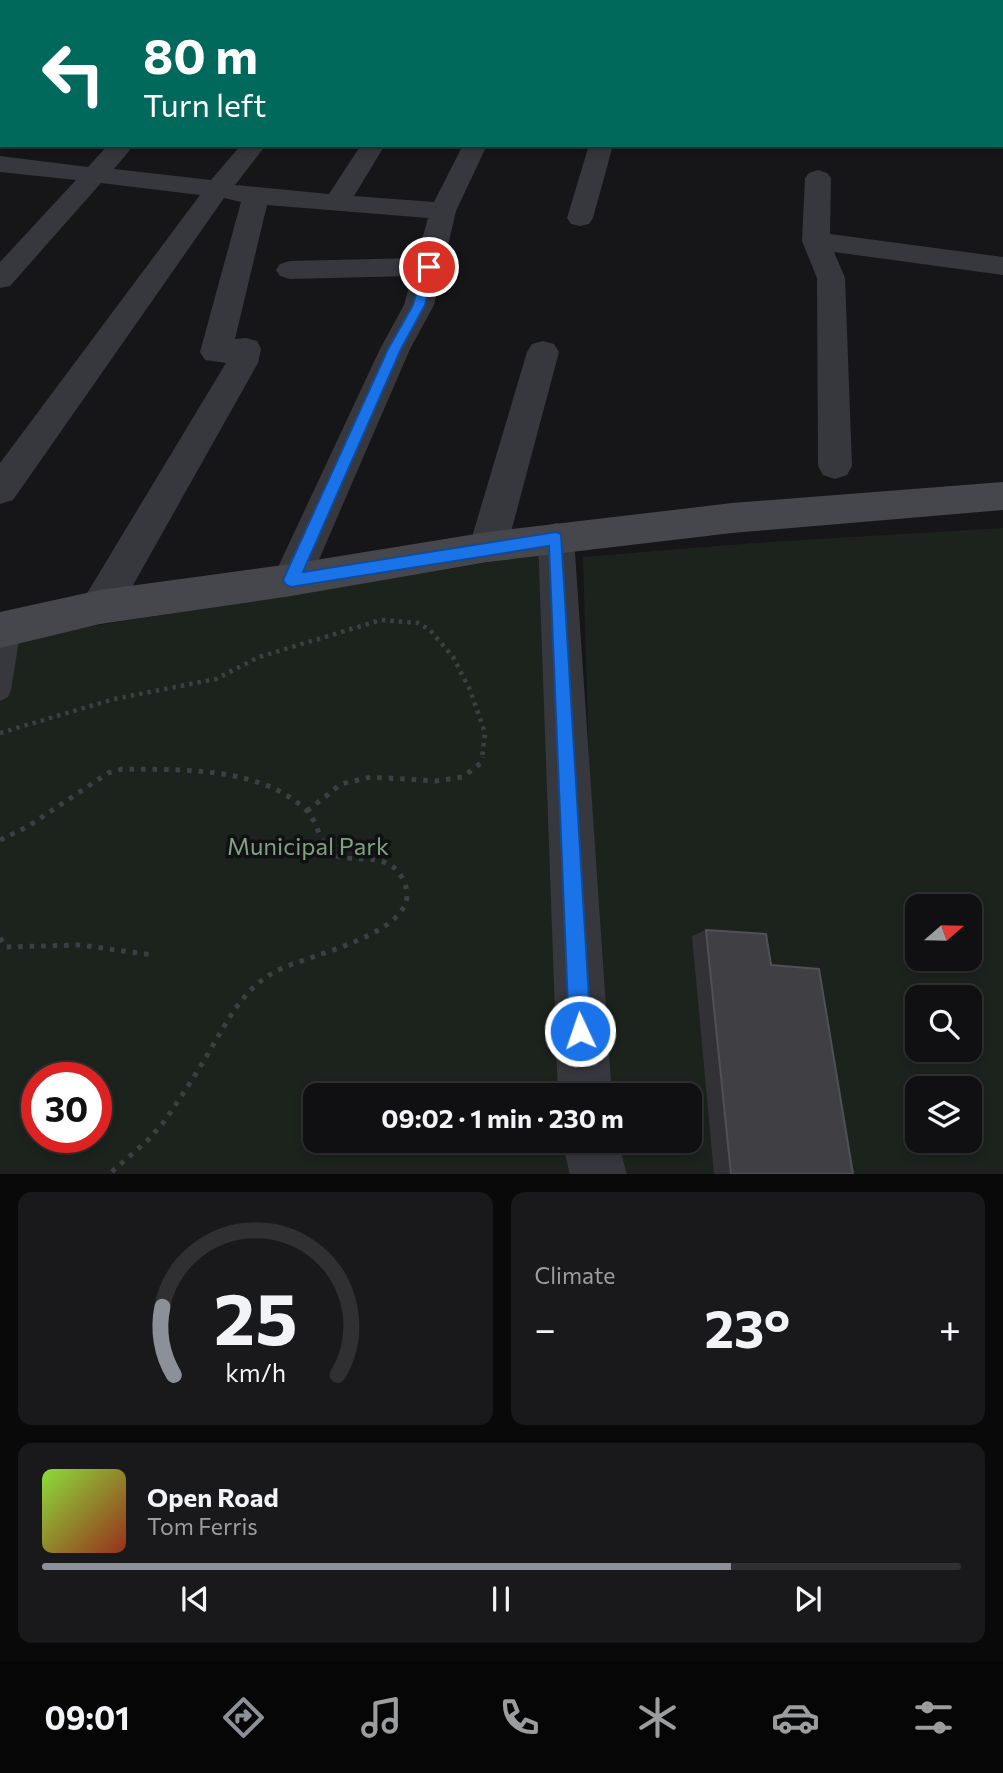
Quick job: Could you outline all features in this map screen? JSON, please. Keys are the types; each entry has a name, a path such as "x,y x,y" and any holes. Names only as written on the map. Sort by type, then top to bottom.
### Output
{"street":[{"path":"0,279 120,147"},
{"path":"0,490 218,189 252,147"},
{"path":"336,203 372,147"},
{"path":"291,580 395,349 419,305 443,211 474,147"},
{"path":"580,218 600,147"},
{"path":"0,164 218,189 256,196 443,211"},
{"path":"818,178 816,241 831,278 835,466"},
{"path":"100,607 242,363 246,349 216,352 256,196"},
{"path":"816,241 1003,266"},
{"path":"0,243 29,247"},
{"path":"290,270 429,267"},
{"path":"488,547 543,352"},
{"path":"5,629 100,607 291,580 488,547 732,518 1003,496"},
{"path":"556,538 584,1083"},
{"path":"593,1153 599,1174"}],"lane":[{"path":"0,690 5,629"}],"path":[{"path":"0,733 114,699 216,679 259,657 381,620 418,623 430,630 453,657 470,690 485,733 482,762 463,777 435,781 371,777 341,784 307,811"},
{"path":"0,840 27,827 108,773 122,769 223,775 276,789 307,811 316,822 328,851 334,857 374,859 401,874 407,886 406,903 397,918 372,934 281,969 255,985 237,1004 202,1063 149,1139 107,1174"},
{"path":"0,938 6,947 62,943 109,945 153,955"}],"green space":[{"path":"1003,528 1003,1174 625,1174 619,1153 702,1153 702,1083 604,1083 596,995 583,557 755,543"},
{"name":"Municipal Park","path":"543,554 572,1083 303,1083 303,1153 577,1153 578,1174 0,1174 0,641"}],"building":[{"path":"706,930 766,934 771,965 819,969 853,1174 731,1174"}],"route":[{"path":"429,267 419,305 395,349 291,580 556,538 580,1031"}]}
